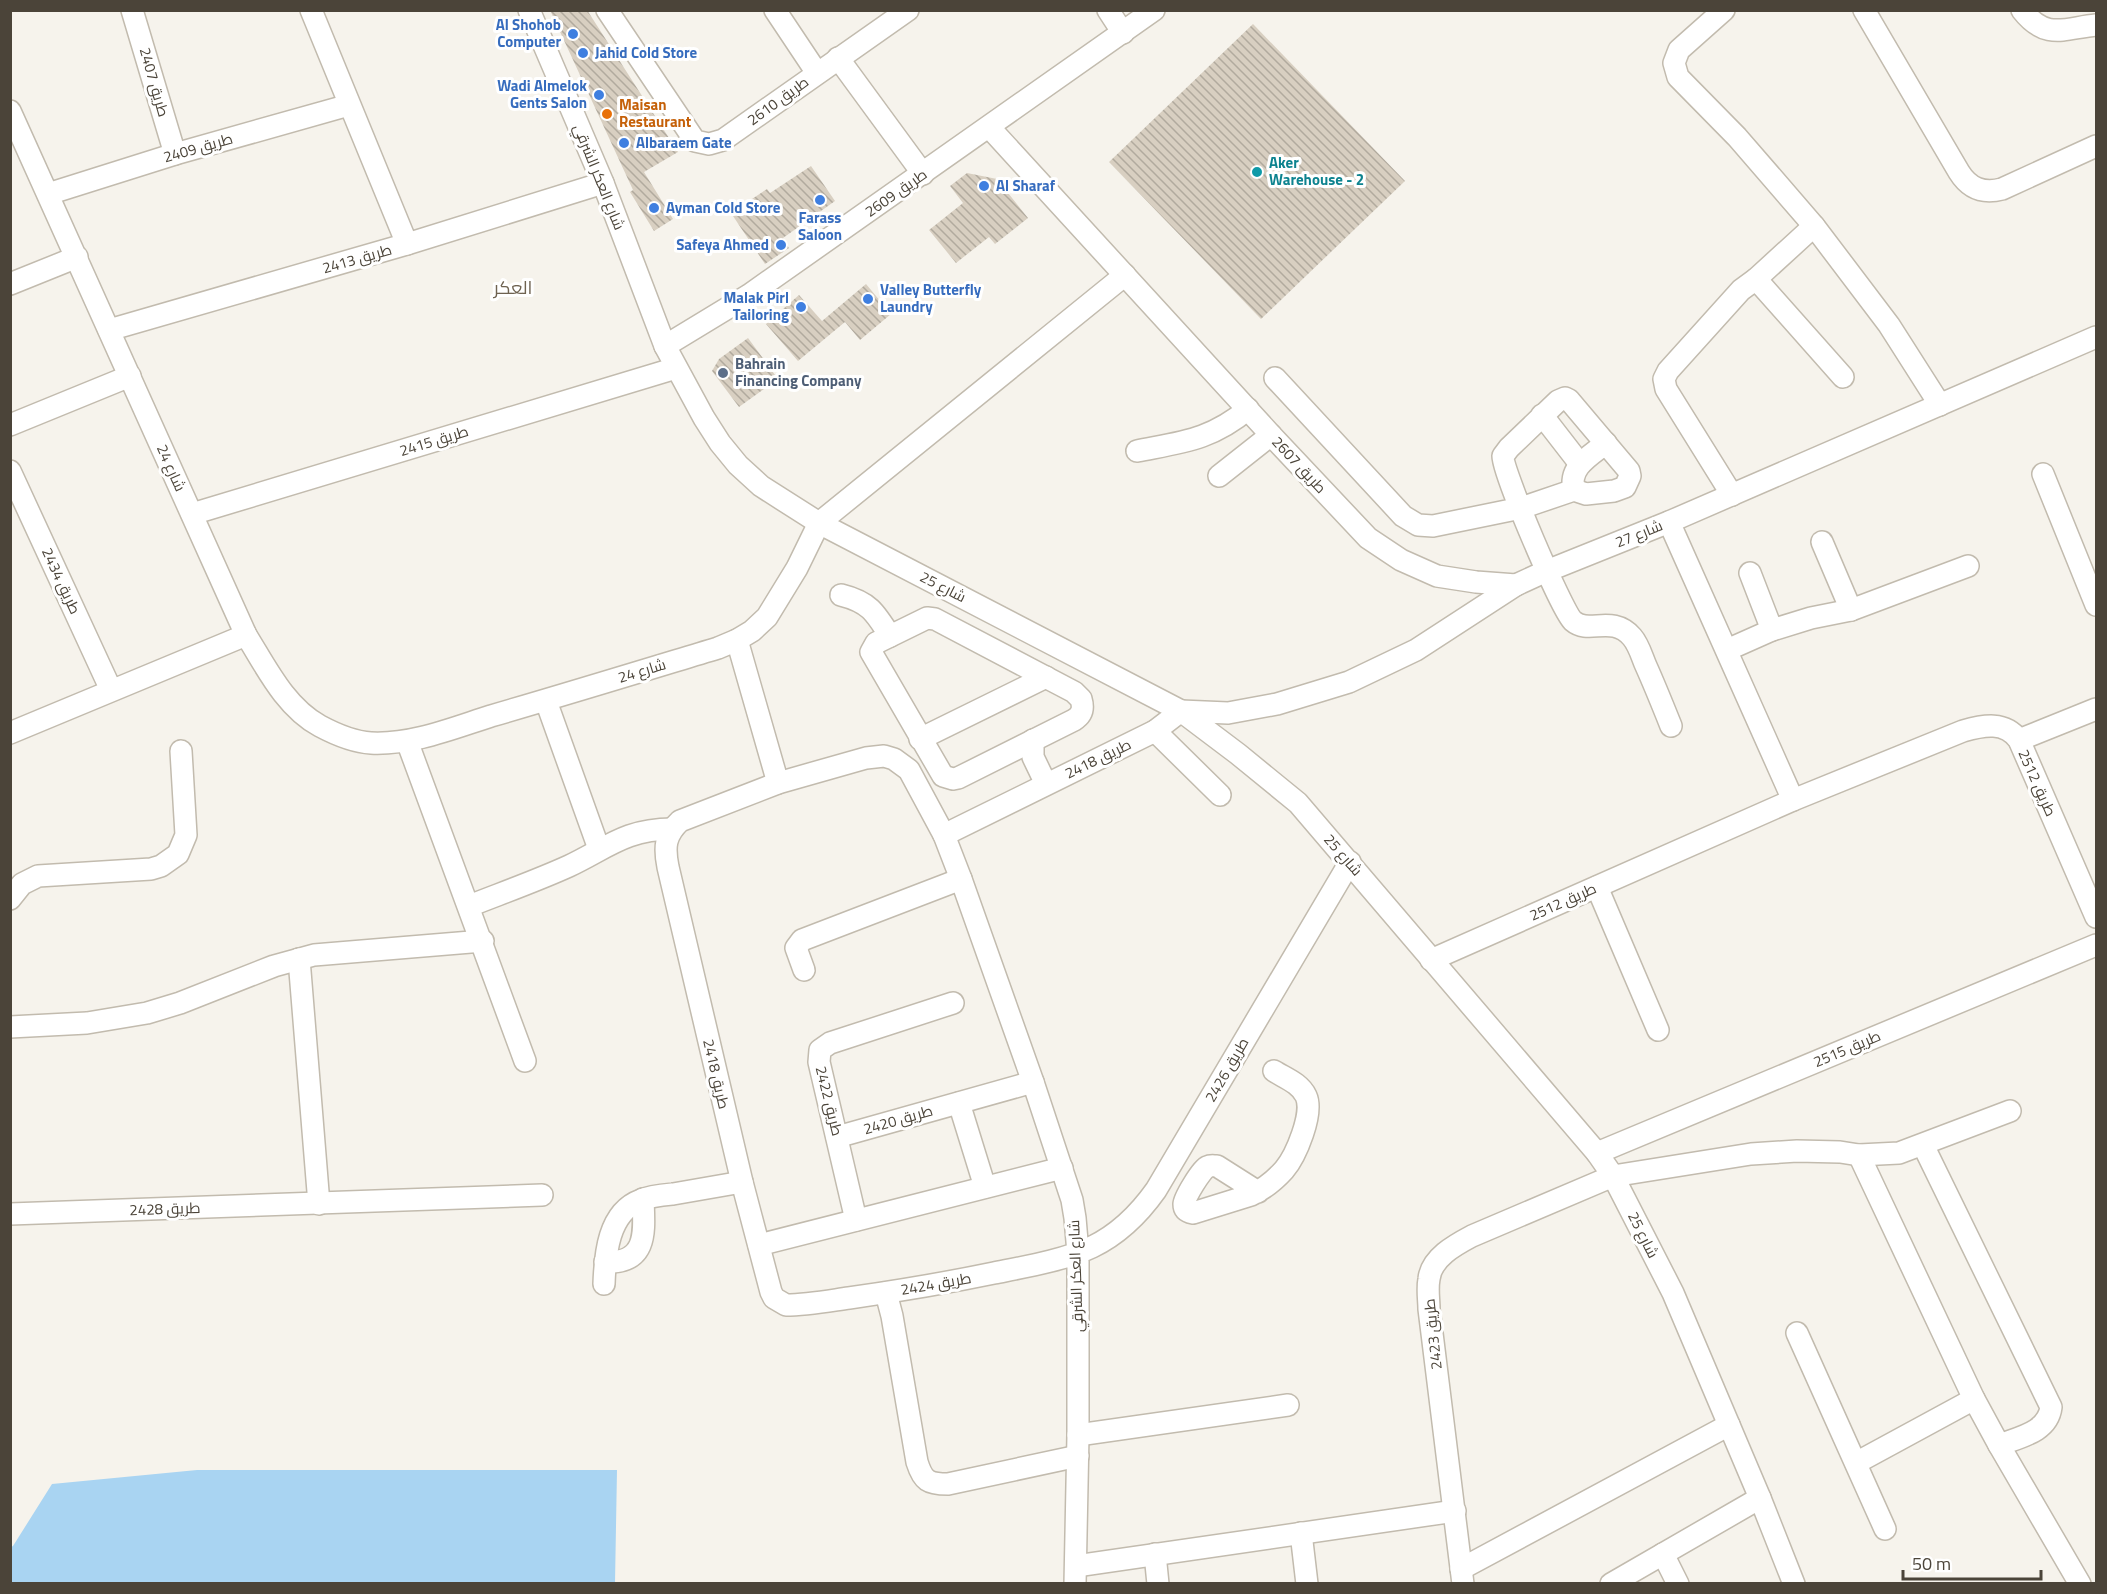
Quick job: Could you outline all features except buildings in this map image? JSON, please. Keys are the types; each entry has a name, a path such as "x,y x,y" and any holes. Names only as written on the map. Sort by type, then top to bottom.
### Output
{"street":[{"name":"طريق 2407","path":"132,10 175,154"},
{"path":"311,10 407,244"},
{"name":"شارع العكر الشرقي","path":"528,10 603,183 665,346"},
{"name":"طريق 2610","path":"607,10 695,141 709,144 723,140 908,10"},
{"name":"طريق 2610","path":"775,10 817,73"},
{"path":"1108,10 1123,33"},
{"name":"طريق 2609","path":"665,346 749,295 1154,10"},
{"path":"1724,10 1679,50 1674,63 1677,77 1737,137 1814,226 1889,325 1940,405"},
{"path":"1864,10 1959,172 1974,187 1988,191 2002,189 2097,146"},
{"path":"2022,10 2036,24 2058,32 2097,25"},
{"path":"838,58 923,174"},
{"name":"طريق 2409","path":"48,194 175,154 349,105"},
{"name":"شارع 24","path":"10,111 15,134 48,194 246,635 278,686 296,708 318,725 343,737 371,743 407,741 737,640 752,631 767,617 779,600 819,523"},
{"name":"طريق 2607","path":"989,127 1368,538 1401,560 1437,576 1456,580 1516,585"},
{"name":"طريق 2413","path":"109,330 407,244 603,183"},
{"path":"1731,495 1666,389 1664,379 1668,371 1741,290 1814,226"},
{"path":"10,284 77,257"},
{"path":"819,523 1125,274"},
{"path":"1756,279 1843,377"},
{"name":"شارع 27","path":"1181,711 1228,713 1277,704 1349,682 1416,651 1516,585 1670,522 2097,337"},
{"name":"شارع 25","path":"665,346 720,443 738,465 761,486 819,523 1181,711 1298,803 1598,1153 1613,1176 1673,1293 1794,1584"},
{"name":"طريق 2415","path":"192,514 676,368"},
{"path":"10,425 130,376"},
{"path":"1275,378 1410,522 1418,525 1433,526 1521,508 1574,490 1581,494 1614,491 1625,487 1629,471 1569,400 1561,399 1509,448 1503,456 1504,466 1521,508 1548,571 1571,620 1582,626 1601,624 1617,627 1632,636 1671,726"},
{"path":"1137,451 1209,434 1230,424 1248,409"},
{"path":"1542,415 1580,464"},
{"path":"1219,476 1271,435"},
{"path":"1574,490 1573,476 1580,464 1606,443"},
{"name":"طريق 2434","path":"10,471 111,690"},
{"path":"2043,474 2097,605"},
{"path":"1670,522 1793,800"},
{"path":"1822,542 1851,610"},
{"path":"1726,650 1772,630 1811,618 1851,610 1968,566"},
{"path":"1750,573 1772,630"},
{"path":"841,595 856,599 871,608 890,636"},
{"path":"931,618 1046,677 1078,695 1083,709 1081,714 1074,720 958,778 948,779 940,772 871,652 876,643 919,620 931,618"},
{"path":"10,733 246,635"},
{"path":"737,640 778,783"},
{"path":"920,739 1046,677"},
{"path":"546,700 599,849"},
{"path":"2019,740 2097,709"},
{"name":"طريق 2418","path":"944,835 1155,731 1181,711"},
{"name":"طريق 2512","path":"1431,960 1793,800 1982,726 1999,727 2013,732 2019,740 2097,917"},
{"path":"1155,731 1220,795"},
{"path":"1034,740 1033,757 1039,788"},
{"path":"407,741 483,941 525,1060"},
{"path":"10,899 22,884 38,876 151,869 170,861 183,845 186,835 181,751"},
{"path":"1005,754 1020,766 1039,788"},
{"path":"469,906 558,871 619,838 638,832 672,829 680,820 691,815 778,783 875,756 894,759 909,770 944,835"},
{"name":"طريق 2418","path":"672,829 665,846 668,867 742,1182 771,1292 779,1302 792,1305"},
{"name":"شارع العكر الشرقي","path":"944,835 962,879 1034,1082 1062,1168 1075,1218 1078,1253 1076,1575"},
{"name":"طريق 2426","path":"1078,1253 1111,1237 1144,1208 1350,862"},
{"path":"804,970 796,948 802,940 962,879"},
{"path":"1597,887 1658,1030"},
{"path":"10,1027 87,1023 147,1013 180,1004 274,966 298,959 334,953 483,941"},
{"name":"طريق 2515","path":"1598,1153 2097,945"},
{"path":"298,959 319,1204"},
{"name":"طريق 2422","path":"856,1220 819,1062 820,1050 830,1043 953,1003"},
{"path":"1258,1192 1216,1166 1207,1167 1185,1199 1184,1207 1189,1212 1197,1212 1258,1192 1275,1179 1289,1162 1308,1114 1307,1097 1296,1084 1274,1071"},
{"name":"طريق 2420","path":"837,1137 1034,1082"},
{"path":"959,1103 985,1187"},
{"name":"طريق 2423","path":"1729,1425 1462,1576 1429,1309 1428,1277 1439,1258 1458,1243 1613,1176 1751,1154 1805,1151 1859,1155 1899,1153 2010,1112"},
{"path":"1923,1145 2051,1407 2050,1416 2045,1425 1999,1445"},
{"path":"1859,1155 1974,1399 2080,1584"},
{"path":"1174,1160 1200,1176"},
{"path":"759,1245 1062,1168"},
{"path":"604,1284 609,1242 618,1220 627,1208 643,1199 742,1182"},
{"name":"طريق 2428","path":"10,1214 542,1195"},
{"path":"605,1262 623,1261 637,1250 644,1234 643,1199"},
{"name":"طريق 2424","path":"792,1305 886,1293 979,1276 1078,1253"},
{"path":"886,1293 917,1462 922,1476 933,1484 948,1484 1078,1445 1288,1405"},
{"path":"1797,1333 1885,1529"},
{"path":"1856,1462 1974,1399"},
{"path":"1611,1584 1760,1498"},
{"path":"1076,1575 1155,1554 1455,1511"},
{"path":"1301,1533 1307,1584"},
{"path":"1155,1554 1158,1584"},
{"path":"1663,1554 1678,1584"}],"water":[{"path":"197,1470 617,1470 615,1583 11,1583 11,1547 52,1484"}],"place":[{"name":"Al Shohob Computer","path":"573,34"},
{"name":"Jahid Cold Store","path":"583,53"},
{"name":"Wadi Almelok Gents Salon","path":"599,95"},
{"name":"Maisan Restaurant","path":"607,114"},
{"name":"Albaraem Gate","path":"624,143"},
{"name":"Aker Warehouse - 2","path":"1257,172"},
{"name":"Al Sharaf","path":"984,186"},
{"name":"Farass Saloon","path":"820,200"},
{"name":"Ayman Cold Store","path":"654,208"},
{"name":"Safeya Ahmed","path":"781,245"},
{"name":"Valley Butterfly Laundry","path":"868,299"},
{"name":"Malak Pirl Tailoring","path":"801,307"},
{"name":"Bahrain Financing Company","path":"723,373"}],"district":[{"name":"العكر","path":"513,288"}]}
